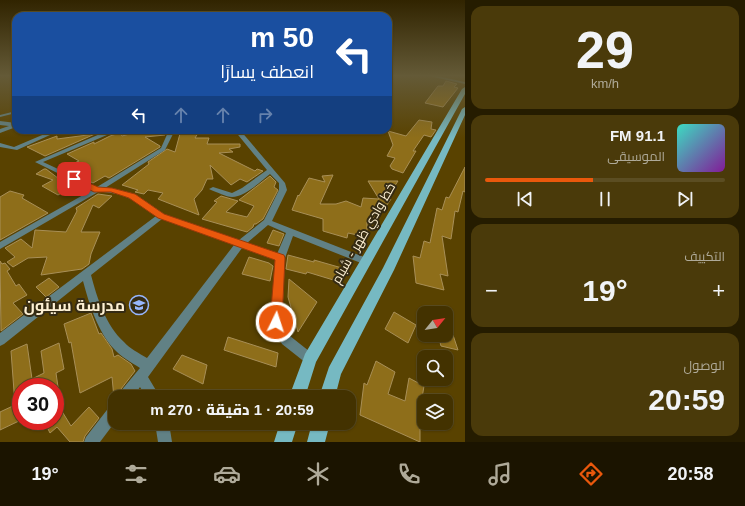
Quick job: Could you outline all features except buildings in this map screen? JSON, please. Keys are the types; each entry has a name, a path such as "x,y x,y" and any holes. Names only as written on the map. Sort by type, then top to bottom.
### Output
{"main road":[{"name":"خط وادي ظهر - شبام","path":"299,390 310,359 461,97"},
{"path":"329,390 334,372 388,270 465,109"},
{"path":"283,442 287,430"},
{"path":"316,442 319,430"}],"street":[{"path":"0,116 12,113"},
{"path":"0,123 12,124"},
{"path":"0,131 12,126"},
{"path":"0,145 16,149 49,134"},
{"path":"103,134 104,135 38,162 97,190 112,190 132,196 161,216 280,258"},
{"path":"0,246 163,150 170,134"},
{"path":"131,390 241,243 267,222 283,187 282,183 243,136 238,134"},
{"path":"213,189 232,194 245,190 271,170"},
{"path":"0,340 161,216"},
{"path":"267,222 366,261"},
{"path":"291,231 280,258 276,322 286,340 310,359"},
{"path":"86,274 93,297 110,335 118,346 145,372 151,390"},
{"path":"91,442 108,420"},
{"path":"164,430 165,437 164,442"}],"place":[{"name":"مدرسة سيئون","path":"139,305"}],"route":[{"path":"74,179 97,190 112,190 132,196 161,216 280,258 276,322"}]}
